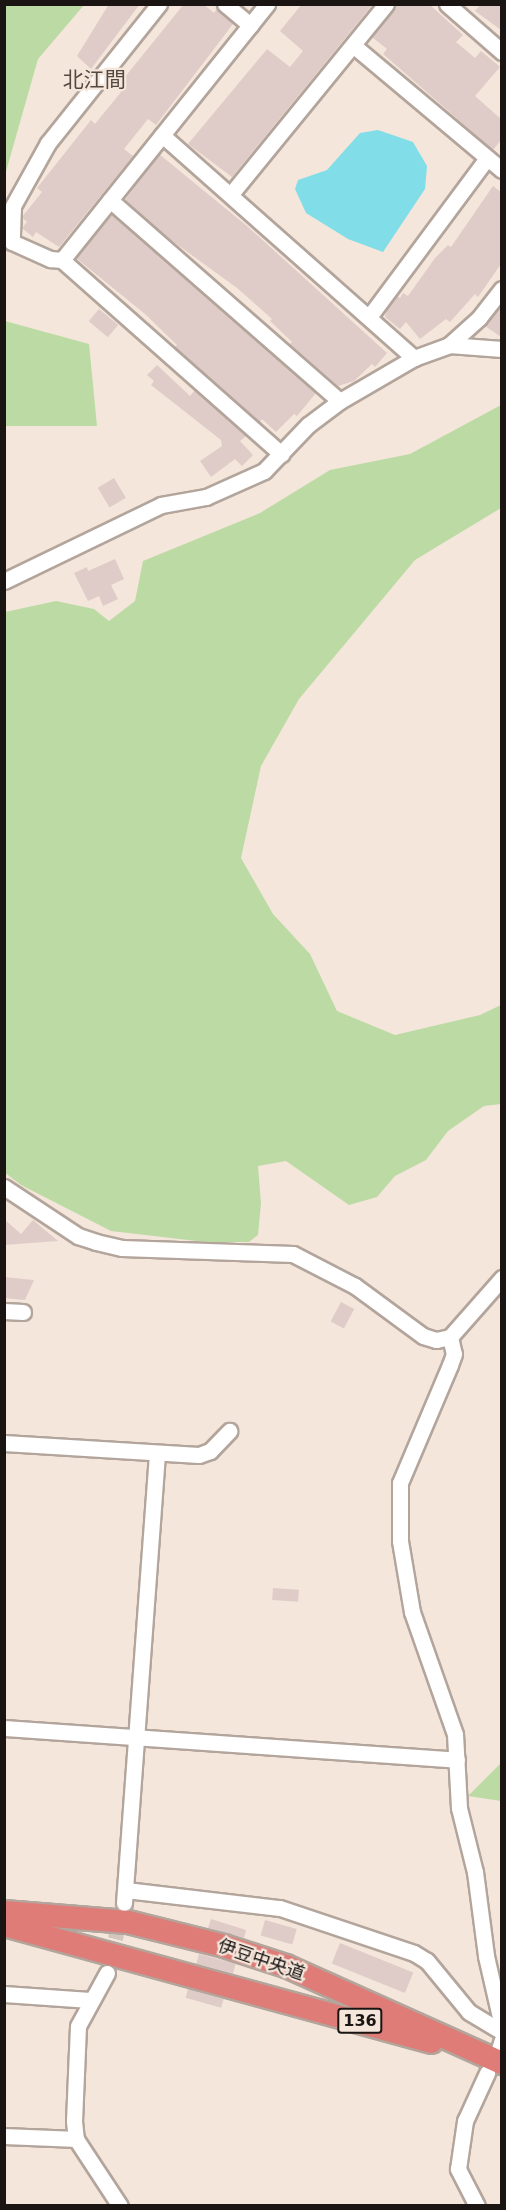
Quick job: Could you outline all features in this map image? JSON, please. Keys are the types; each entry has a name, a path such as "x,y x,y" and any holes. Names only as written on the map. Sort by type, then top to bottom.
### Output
{"highway":[{"name":"136","path":"4,1900 80,1917"},
{"name":"伊豆中央道","path":"4,1912 80,1917 146,1925 286,1966 498,2059"},
{"name":"伊豆中央道","path":"4,1925 86,1945 498,2059"},
{"path":"4,1940 86,1945"}],"street":[{"path":"159,4 48,143 14,206 12,242 50,259 62,260 281,454"},
{"path":"225,4 250,24"},
{"path":"62,260 267,4"},
{"path":"231,195 386,4"},
{"path":"447,4 501,52"},
{"path":"354,46 501,170"},
{"path":"162,135 414,358"},
{"path":"369,316 487,158"},
{"path":"110,200 340,401"},
{"path":"4,581 161,505 206,497 264,471 308,425 340,401 414,358 448,345 479,318 501,289"},
{"path":"448,345 501,349"},
{"path":"4,1187 78,1236 113,1246 293,1254 355,1286 423,1336 436,1340 450,1337 501,1278"},
{"path":"4,1311 23,1312"},
{"path":"450,1337 454,1354 400,1483 399,1541 412,1612 443,1693 455,1734 459,1808 475,1872 499,1997 501,2026"},
{"path":"4,1443 199,1455 210,1451 229,1431"},
{"path":"157,1454 125,1897 280,1908 414,1953 427,1961 469,2012 501,2032"},
{"path":"4,1728 457,1760"},
{"path":"107,1974 90,2000 75,2046 76,2139 120,2205"},
{"path":"4,1995 90,2000"},
{"path":"477,2205 458,2169 465,2121 498,2059"},
{"path":"4,2136 76,2139"}],"green space":[{"path":"5,4 84,5 38,59 5,175"},
{"path":"5,321 89,344 97,426 5,426"},
{"path":"501,405 501,508 415,560 299,699 261,766 241,858 273,914 310,954 337,1011 395,1035 480,1015 501,1005 501,1104 484,1106 448,1131 426,1160 395,1176 377,1197 349,1205 286,1161 258,1166 261,1203 258,1235 249,1242 205,1242 111,1231 21,1185 4,1172 5,612 56,601 94,609 109,621 135,601 143,561 260,513 330,470 410,454"},
{"path":"501,1763 501,1801 468,1796"}],"water":[{"path":"378,130 413,142 427,166 425,189 383,252 348,239 306,213 295,189 298,180 327,170 360,133"}],"building":[{"path":"109,4 140,4 91,69 77,56"},
{"path":"184,4 203,4 214,13 217,9 233,24 156,125 148,119 124,149 133,156 59,247 36,232 33,237 22,228 27,222 22,217 42,192 37,188 91,120 95,124 121,92 116,88"},
{"path":"302,4 373,4 232,177 188,144 267,49 290,67 303,51 280,31"},
{"path":"396,4 429,4 463,35 456,42 475,58 481,51 500,67 475,96 501,119 501,140 493,150 383,54 387,49 372,37"},
{"path":"481,4 501,4 501,30 475,11"},
{"path":"159,154 247,226 387,353 375,367 372,364 354,381 338,386 290,344 292,342 270,321 272,319 237,288 171,240 125,200"},
{"path":"493,186 501,192 501,264 478,297 475,294 450,322 446,319 420,339 406,322 400,329 385,317 387,309 397,296 400,298 403,293 408,296 435,258 448,245 451,247"},
{"path":"112,215 316,393 297,416 294,414 276,432 262,419 260,422 175,347 177,345 145,314 76,258"},
{"path":"501,305 501,337 485,326"},
{"path":"99,309 118,325 108,337 89,321"},
{"path":"157,365 190,396 195,390 246,436 240,441 253,455 242,466 235,459 211,477 200,461 222,446 221,440 151,385 154,381 147,375"},
{"path":"114,478 126,498 110,508 98,488"},
{"path":"115,559 124,579 111,585 118,599 103,606 99,596 88,601 74,573 87,567 88,571"},
{"path":"4,1219 21,1234 33,1220 58,1241 4,1245"},
{"path":"4,1277 34,1280 25,1300 4,1298"},
{"path":"341,1302 354,1309 344,1328 331,1321"},
{"path":"273,1588 299,1590 298,1602 272,1600"},
{"path":"211,1919 246,1930 244,1938 208,1928"},
{"path":"265,1920 297,1929 292,1944 261,1935"},
{"path":"340,1943 413,1973 405,1993 332,1963"},
{"path":"199,1954 236,1964 233,1973 196,1964"},
{"path":"188,1989 224,1999 221,2008 186,1998"}],"tunnel":[{"path":"110,1961 121,1915"}],"district":[{"name":"北江間","path":"94,80"}]}
